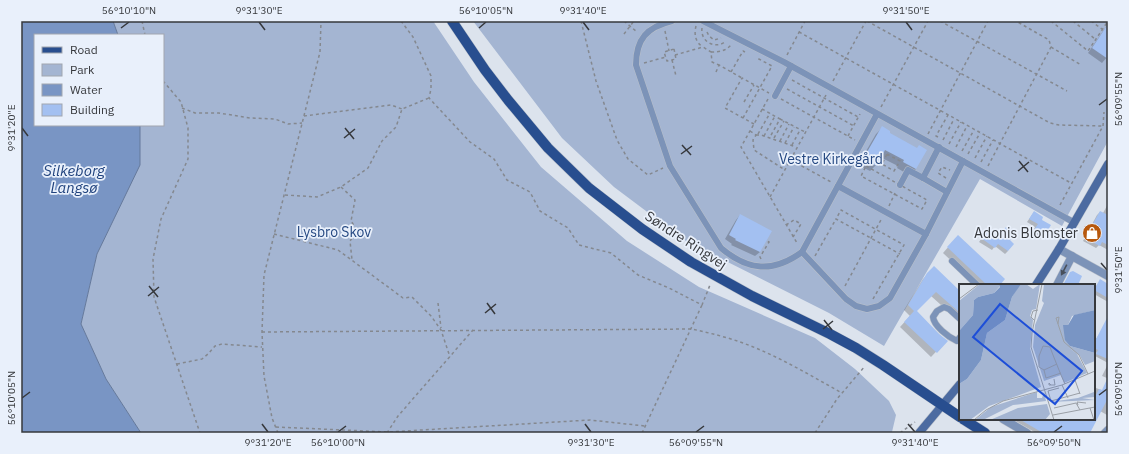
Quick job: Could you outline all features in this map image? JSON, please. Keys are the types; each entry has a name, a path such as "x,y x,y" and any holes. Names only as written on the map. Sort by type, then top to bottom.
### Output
{"main road":[{"name":"Søndre Ringvej","path":"452,21 485,70 508,100 548,148 589,188 642,229 691,262 752,296 830,334 872,358 959,416"},
{"path":"965,420 985,433"}],"street":[{"path":"1037,284 1075,223 1108,164"},
{"path":"1059,249 1108,276"},
{"path":"1058,284 1072,256"},
{"path":"919,433 959,385"},
{"path":"1005,420 1027,433"},
{"path":"1105,433 1108,430"}],"lane":[{"path":"672,21 663,23 651,29 644,36 639,44 636,54 636,65 670,166 721,248 732,257 746,264 763,266 779,265 793,259 802,252 878,114"},
{"path":"704,21 830,87 1075,223"},
{"path":"775,96 791,66"},
{"path":"923,178 939,147"},
{"path":"802,252 841,293 856,306 868,309 879,306 890,298 926,234 963,161"},
{"path":"900,185 908,170 947,192"},
{"path":"838,186 926,234"},
{"path":"952,261 976,284"},
{"path":"959,318 949,309 944,307 937,311 933,317 934,321 951,338 957,341 959,338"}],"path":[{"path":"142,21 145,34"},
{"path":"278,433 272,418 264,376 262,332 264,275 320,52 321,21"},
{"path":"401,21 413,37 431,76 431,90 429,98"},
{"path":"581,21 596,81 617,140 628,159 648,175 670,166"},
{"path":"624,21 644,36"},
{"path":"624,34 634,21"},
{"path":"704,21 702,35 704,39 711,44 724,44 734,36"},
{"path":"784,62 805,21"},
{"path":"770,198 866,21 1050,123 1059,125 1103,126"},
{"path":"878,114 928,21"},
{"path":"940,21 1067,91"},
{"path":"925,140 988,21"},
{"path":"1016,21 1049,40 1051,47 1081,65"},
{"path":"1051,21 1088,52 1108,21"},
{"path":"1074,21 1096,39"},
{"path":"1091,21 1102,30"},
{"path":"663,23 669,51"},
{"path":"697,24 695,35 698,42 711,52 719,52 728,49 734,36"},
{"path":"799,32 1071,183"},
{"path":"676,55 703,47"},
{"path":"993,140 981,162 989,166 1051,47"},
{"path":"674,49 676,59 667,62 664,52 669,51 674,49"},
{"path":"731,72 743,51 749,54"},
{"path":"711,52 712,62 771,94 741,147 802,252"},
{"path":"636,65 666,57"},
{"path":"743,118 772,66 755,57"},
{"path":"672,60 676,76"},
{"path":"716,72 719,65"},
{"path":"786,76 858,117"},
{"path":"742,78 725,108 754,124"},
{"path":"164,82 181,102 188,128 188,159 161,219 153,259 154,297 200,433"},
{"path":"744,102 754,85"},
{"path":"780,86 854,126"},
{"path":"775,96 861,144"},
{"path":"304,116 391,105 402,109 429,98"},
{"path":"429,98 470,142 494,159 507,180 530,192 540,211 568,228 579,245 610,253 638,275 669,288 702,305"},
{"path":"848,136 864,106"},
{"path":"182,108 195,113 219,113 250,118 275,118 288,124 302,123"},
{"path":"284,195 317,197 341,187 368,168 382,141 396,127 402,109"},
{"path":"762,109 805,132"},
{"path":"1056,212 1103,126 1104,112"},
{"path":"770,113 753,140 754,150 785,170"},
{"path":"948,115 936,136 943,140 955,118"},
{"path":"764,136 775,116"},
{"path":"770,137 780,118"},
{"path":"774,139 784,121"},
{"path":"950,144 961,122"},
{"path":"780,141 789,124"},
{"path":"956,147 968,125"},
{"path":"785,143 794,126"},
{"path":"974,129 962,151 968,154 981,132"},
{"path":"792,145 800,130"},
{"path":"750,131 757,135 770,137 797,148"},
{"path":"975,158 987,136"},
{"path":"887,154 900,161 894,171 882,164 887,154"},
{"path":"790,160 838,186"},
{"path":"953,182 938,172 942,167 956,174"},
{"path":"341,187 355,200 351,221 355,227 355,234 350,241 352,260"},
{"path":"812,262 841,210 904,245 868,309"},
{"path":"836,219 900,254"},
{"path":"786,225 794,220 801,224 793,237"},
{"path":"274,234 338,250 403,298 412,297 431,316 441,330"},
{"path":"841,293 872,238"},
{"path":"763,266 760,257 769,242 767,240"},
{"path":"642,433 692,329 714,275"},
{"path":"438,303 441,330 450,357"},
{"path":"262,332 692,329 732,339 765,352 797,368 842,394"},
{"path":"388,432 398,416 473,330"},
{"path":"177,364 202,359 215,346 222,344 262,347"},
{"path":"815,433 842,394 872,358"},
{"path":"276,427 388,432 590,420 645,426"}],"green space":[{"name":"Lysbro Skov","path":"113,21 433,21 474,82 541,167 627,241 699,287 815,338 855,369 889,401 896,415 892,432 141,433 106,379 81,324 97,254 139,165 140,126 164,126 164,34 118,34"},
{"name":"Vestre Kirkegård","path":"473,21 1108,21 1108,141 1062,226 980,179 884,346 829,313 686,241 614,187 562,138"}],"water":[{"name":"Silkeborg Langsø","path":"21,21 113,21 118,34 34,34 34,126 140,126 140,165 97,254 81,324 106,379 141,433 21,433"}],"building":[{"path":"1108,24 1108,59 1092,48"},
{"path":"882,126 890,131 890,133 917,148 919,145 927,150 916,169 903,162 904,160 885,150 877,166 863,159"},
{"path":"1034,211 1043,217 1042,220 1051,225 1044,237 1034,230 1038,224 1029,219"},
{"path":"1100,211 1108,215 1108,245 1102,242 1100,246 1085,238"},
{"path":"740,214 772,231 760,252 735,240 736,239 729,235"},
{"path":"1006,227 1015,234 1010,240 1014,244 1008,251 998,244 995,248 981,238 987,231 997,238"},
{"path":"958,235 1005,279 1001,284 986,284 947,247"},
{"path":"934,266 959,290 959,312 936,292 917,311 939,334 948,341 937,353 904,322 914,311 908,305 927,273"},
{"path":"1073,271 1082,276 1078,284 1064,284 1070,272"},
{"path":"1100,279 1108,284 1108,298 1095,291"},
{"path":"1108,316 1108,359 1096,354 1098,350 1095,348 1095,341"},
{"path":"1108,377 1108,396 1090,433 1043,433 1021,420 1095,420 1095,397 1099,389 1102,390"}],"place":[{"name":"Adonis Blomster","path":"1092,233"}]}
